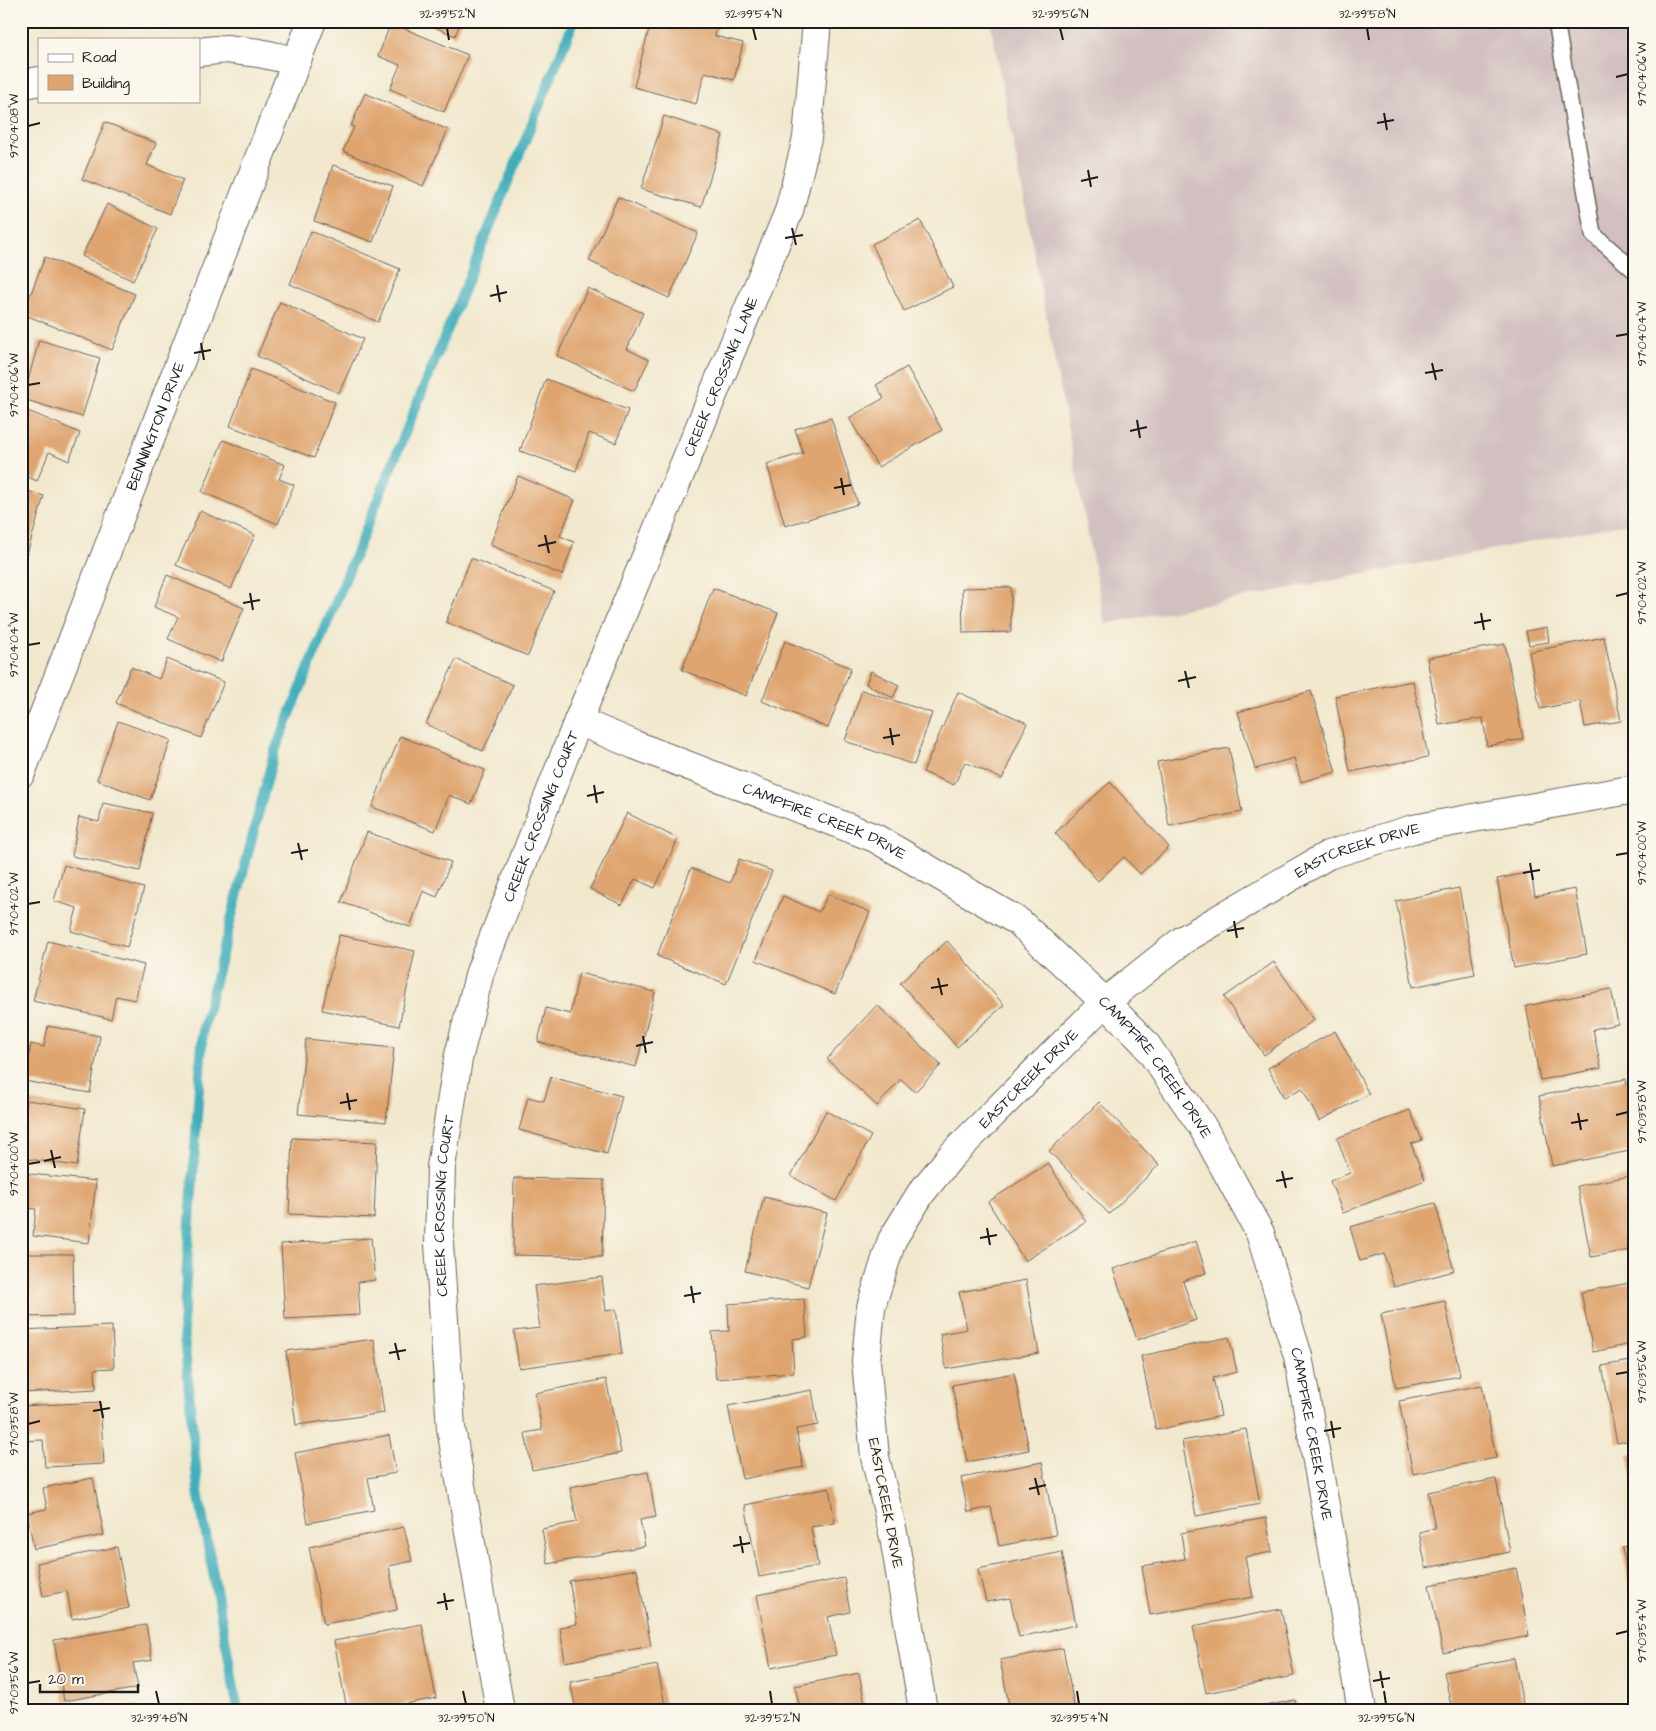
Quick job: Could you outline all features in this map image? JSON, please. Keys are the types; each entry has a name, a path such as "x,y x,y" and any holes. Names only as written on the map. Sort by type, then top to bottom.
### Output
{"street":[{"name":"BENNINGTON DRIVE","path":"21,773 312,21"},
{"name":"CREEK CROSSING LANE","path":"578,721 789,211 807,138 817,21"},
{"path":"200,52 226,49 296,61"},
{"path":"21,85 38,81"},
{"name":"CAMPFIRE CREEK DRIVE","path":"578,721 875,838 1019,922 1105,1002 1145,1043 1202,1126 1260,1233 1298,1356 1362,1710"},
{"name":"CREEK CROSSING COURT","path":"500,1710 451,1428 439,1243 441,1167 458,1059 480,972 578,721"},
{"name":"EASTCREEK DRIVE","path":"923,1710 894,1537 875,1457 866,1361 871,1307 892,1240 921,1193 952,1155 1105,1002 1183,940 1328,855 1413,829 1634,792"}],"lane":[{"path":"1556,21 1593,234 1635,271"}],"shaded area":[{"path":"990,21 1635,21 1635,522 1105,624"}],"building":[{"path":"421,21 461,21 455,36"},
{"path":"651,21 719,21 715,36 743,43 734,80 705,72 696,104 634,87"},
{"path":"391,23 468,55 444,112 390,89 400,65 378,56"},
{"path":"365,93 448,130 423,186 343,151 354,127 351,126"},
{"path":"664,116 723,135 701,207 641,189"},
{"path":"105,122 156,143 147,165 183,180 170,214 82,179"},
{"path":"333,165 393,186 373,242 314,221"},
{"path":"618,197 698,233 669,298 589,261"},
{"path":"107,204 158,229 133,281 82,256"},
{"path":"920,220 953,287 904,311 872,244"},
{"path":"311,231 400,269 378,322 290,284"},
{"path":"45,257 135,294 112,350 23,314"},
{"path":"588,288 643,313 627,349 649,360 634,391 557,356"},
{"path":"280,302 363,339 339,393 257,356"},
{"path":"39,340 100,358 82,417 23,399"},
{"path":"907,367 942,430 878,467 849,418 884,398 876,385"},
{"path":"251,369 335,402 314,458 230,426"},
{"path":"546,379 628,410 616,443 589,433 576,471 520,451"},
{"path":"21,408 80,433 69,461 49,452 37,481 21,474"},
{"path":"831,418 858,504 785,526 767,464 803,453 795,429"},
{"path":"223,440 285,465 279,479 294,485 278,524 202,492"},
{"path":"518,476 575,500 560,536 574,542 562,575 490,545"},
{"path":"21,489 44,496 27,554 21,552"},
{"path":"200,511 255,535 231,589 176,565"},
{"path":"471,558 554,591 528,656 446,622"},
{"path":"167,575 244,608 221,662 168,639 178,617 154,607"},
{"path":"1011,587 1011,632 963,633 962,588"},
{"path":"713,588 778,613 746,696 682,670"},
{"path":"1547,627 1549,642 1529,645 1526,631"},
{"path":"1635,629 1635,664 1634,664 1627,631"},
{"path":"1604,637 1621,721 1585,727 1580,701 1540,709 1529,652"},
{"path":"785,641 851,668 828,728 762,701"},
{"path":"1505,644 1523,739 1487,746 1483,718 1439,725 1427,658"},
{"path":"167,659 224,682 201,738 116,703 131,667 159,679"},
{"path":"456,659 513,685 483,751 426,724"},
{"path":"871,671 899,685 893,698 866,684"},
{"path":"1413,681 1428,757 1350,772 1335,696"},
{"path":"862,690 932,713 914,765 845,741"},
{"path":"1311,691 1336,772 1301,782 1294,758 1255,769 1238,712"},
{"path":"958,692 1027,723 1002,779 965,762 954,785 923,772"},
{"path":"118,721 171,740 150,800 97,780"},
{"path":"400,736 485,770 471,804 449,795 435,831 372,807"},
{"path":"1229,748 1242,812 1169,826 1157,762"},
{"path":"1110,782 1169,847 1140,874 1124,857 1098,881 1055,833"},
{"path":"103,803 152,813 140,871 72,856 79,817 99,822"},
{"path":"627,813 678,839 655,888 635,879 622,905 590,889"},
{"path":"367,832 451,862 437,897 423,891 410,927 341,902"},
{"path":"739,859 772,871 726,984 657,956 691,868 730,883"},
{"path":"64,865 144,888 127,947 71,931 77,908 54,901"},
{"path":"1531,872 1535,896 1575,889 1587,954 1514,968 1497,879"},
{"path":"1459,888 1475,974 1413,987 1396,901"},
{"path":"828,894 870,912 835,994 756,960 783,896 819,912"},
{"path":"339,935 415,951 399,1026 322,1010"},
{"path":"48,941 144,965 135,1000 116,996 111,1019 33,1001"},
{"path":"947,941 1004,1005 957,1047 900,983"},
{"path":"1274,962 1314,1020 1264,1055 1224,997"},
{"path":"579,973 655,992 636,1067 538,1042 546,1008 570,1014"},
{"path":"1611,989 1618,1024 1593,1029 1601,1068 1540,1080 1526,1006"},
{"path":"877,1005 941,1065 915,1092 901,1079 877,1106 827,1059"},
{"path":"48,1026 100,1036 90,1093 24,1081 31,1044 44,1047"},
{"path":"1335,1031 1369,1094 1319,1121 1302,1088 1284,1098 1268,1068"},
{"path":"306,1039 394,1048 386,1122 298,1114"},
{"path":"551,1077 622,1096 607,1154 519,1130 528,1097 544,1101"},
{"path":"1626,1079 1635,1123 1635,1150 1552,1166 1539,1096"},
{"path":"27,1100 85,1109 77,1166 21,1158 21,1138"},
{"path":"1099,1102 1159,1165 1109,1214 1049,1151"},
{"path":"1410,1110 1422,1140 1411,1144 1425,1180 1343,1213 1330,1181 1350,1173 1337,1138"},
{"path":"826,1111 871,1136 836,1201 791,1176"},
{"path":"292,1138 377,1142 374,1218 289,1214"},
{"path":"1048,1163 1086,1222 1025,1261 988,1202"},
{"path":"21,1173 96,1181 89,1243 33,1236 36,1209 21,1208"},
{"path":"1635,1175 1635,1249 1591,1257 1577,1186"},
{"path":"514,1178 604,1180 602,1257 513,1255"},
{"path":"764,1197 827,1213 808,1287 745,1271"},
{"path":"1435,1203 1454,1271 1394,1287 1384,1254 1360,1261 1350,1227"},
{"path":"371,1238 375,1280 358,1282 360,1315 285,1319 281,1244"},
{"path":"1196,1241 1206,1273 1183,1281 1196,1320 1137,1340 1113,1269"},
{"path":"21,1254 73,1254 74,1316 21,1317"},
{"path":"602,1277 606,1311 616,1309 622,1354 519,1368 514,1331 540,1328 534,1286"},
{"path":"1026,1280 1039,1353 946,1369 940,1334 967,1329 959,1292"},
{"path":"1635,1282 1635,1343 1593,1352 1581,1292"},
{"path":"804,1299 807,1337 792,1339 794,1373 716,1379 712,1332 729,1331 728,1304"},
{"path":"1445,1301 1460,1376 1396,1388 1381,1314"},
{"path":"112,1326 114,1368 95,1369 96,1389 21,1393 21,1330"},
{"path":"1229,1337 1237,1372 1213,1378 1221,1416 1156,1430 1141,1356"},
{"path":"374,1339 384,1413 296,1425 286,1351"},
{"path":"1635,1360 1635,1440 1617,1443 1602,1366"},
{"path":"1014,1373 1029,1450 967,1462 952,1385"},
{"path":"606,1379 621,1453 532,1470 525,1433 542,1430 535,1393"},
{"path":"1482,1385 1496,1458 1413,1474 1399,1401"},
{"path":"812,1390 818,1425 796,1429 803,1467 742,1479 728,1406"},
{"path":"100,1402 104,1464 45,1467 43,1440 21,1441 21,1406"},
{"path":"1246,1429 1260,1504 1196,1516 1182,1441"},
{"path":"389,1435 396,1473 368,1478 374,1510 308,1523 295,1453"},
{"path":"1635,1454 1635,1482 1634,1482 1628,1455"},
{"path":"1042,1462 1056,1535 999,1546 991,1507 968,1512 961,1478"},
{"path":"648,1472 656,1517 640,1520 645,1546 548,1564 542,1529 577,1522 570,1487"},
{"path":"93,1478 104,1535 34,1549 27,1513 47,1509 43,1488"},
{"path":"1496,1479 1510,1552 1426,1568 1419,1532 1435,1528 1428,1492"},
{"path":"829,1488 835,1523 811,1527 818,1566 759,1577 745,1505"},
{"path":"1266,1518 1272,1552 1245,1557 1253,1597 1150,1615 1142,1566 1185,1559 1181,1533"},
{"path":"404,1527 412,1561 389,1566 397,1610 324,1624 309,1547"},
{"path":"1635,1545 1635,1607 1634,1607 1622,1547"},
{"path":"117,1547 129,1608 72,1619 67,1591 43,1596 37,1563"},
{"path":"1062,1552 1076,1625 1019,1637 1010,1598 986,1602 978,1569"},
{"path":"1516,1568 1529,1636 1443,1653 1429,1585"},
{"path":"637,1569 651,1646 565,1662 560,1627 577,1624 569,1581"},
{"path":"844,1578 850,1612 828,1617 836,1655 771,1668 757,1595"},
{"path":"1281,1609 1294,1676 1206,1693 1193,1626"},
{"path":"422,1624 436,1698 375,1710 347,1710 334,1641"},
{"path":"146,1625 152,1660 133,1663 138,1688 64,1701 54,1640"},
{"path":"1063,1648 1075,1710 1010,1710 1000,1660"},
{"path":"1514,1658 1524,1710 1452,1710 1444,1672"},
{"path":"657,1665 666,1710 576,1710 570,1682"},
{"path":"859,1673 866,1710 800,1710 795,1686"},
{"path":"1295,1700 1297,1710 1250,1710 1250,1709"},
{"path":"135,1705 136,1710 113,1710 113,1709"}],"waterway":[{"path":"238,1710 198,1491 183,1325 203,1028 274,753 574,21"}]}
